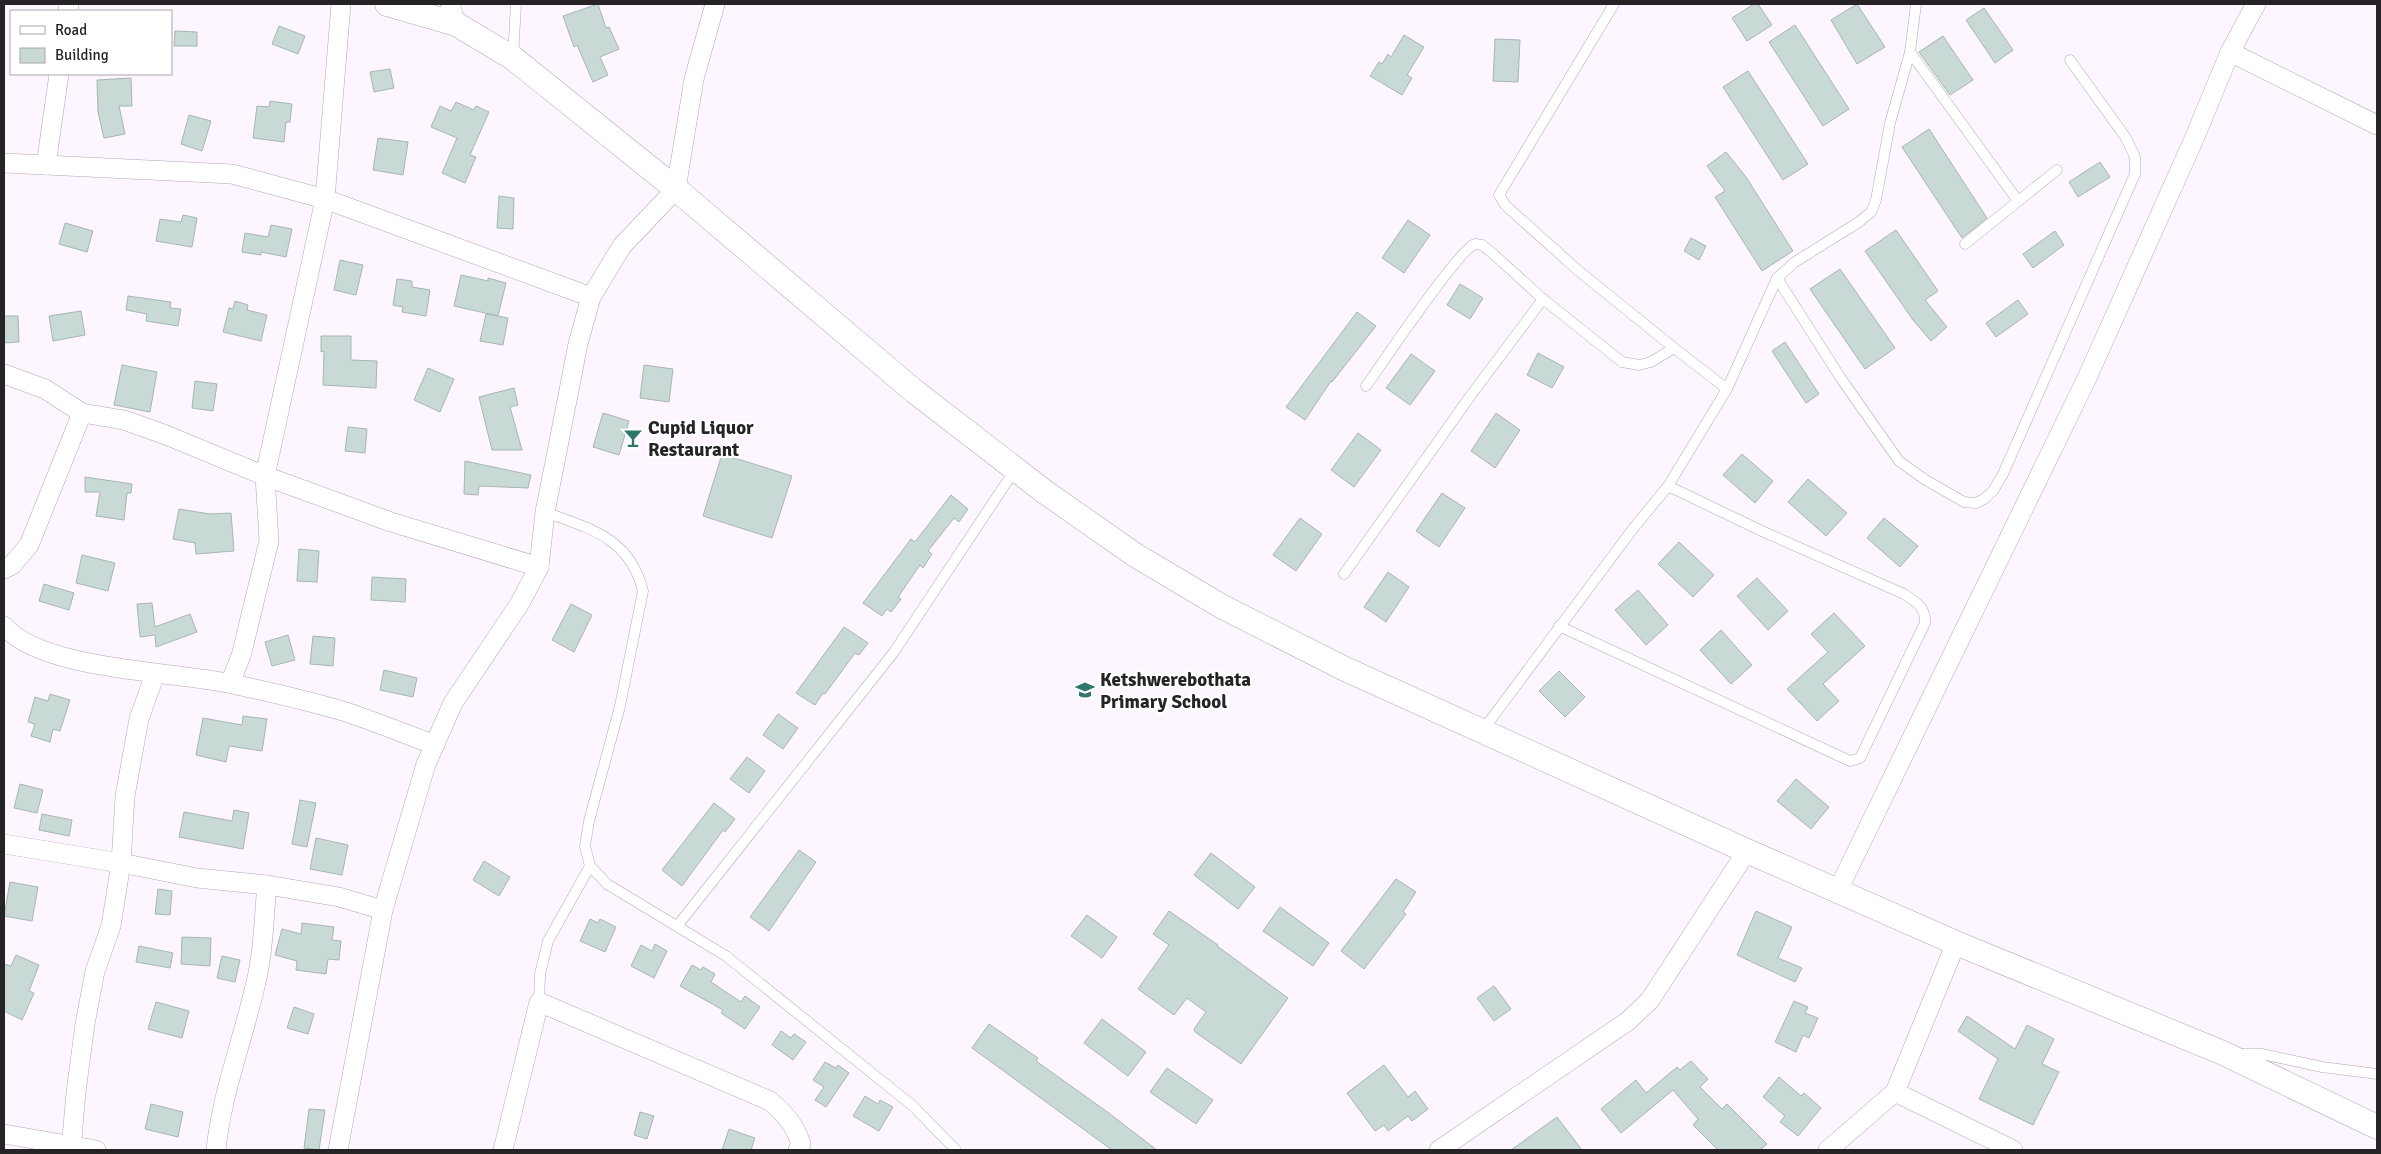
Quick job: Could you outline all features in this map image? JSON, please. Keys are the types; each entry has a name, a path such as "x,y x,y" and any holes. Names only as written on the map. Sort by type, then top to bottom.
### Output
{"street":[{"path":"230,683 241,656 269,541 265,476 325,199 341,4"},
{"path":"387,4 453,14 513,58 676,189 914,391 1016,468 1044,492 1135,555 1221,606 1343,668 1747,851 1956,943 2223,1054 2377,1128"},
{"path":"338,1150 383,910 426,764 453,703 520,603 539,567 545,512 578,344 591,297 622,246 676,189 694,79 715,4"},
{"path":"1838,890 2087,378 2194,139 2230,52 2256,4"},
{"path":"2230,52 2377,125"},
{"path":"46,165 59,75"},
{"path":"4,162 232,174 325,199 591,297"},
{"path":"4,374 45,389 82,413 124,420 166,435 265,476 391,522 539,567"},
{"path":"4,569 12,565 29,545 82,413"},
{"path":"4,626 11,635 37,648 93,663 156,674 230,683 345,712 434,745"},
{"path":"72,1147 76,1092 85,1024 95,971 112,926 121,863 125,796 139,719 156,674"},
{"path":"4,844 121,863 197,878 267,885 339,897 383,910"},
{"path":"1439,1150 1628,1021 1650,1000 1747,851"},
{"path":"216,1150 219,1120 239,1052 259,971 267,885"},
{"path":"1828,1150 1895,1092 1956,943"},
{"path":"503,1150 539,1002 770,1101 786,1114 805,1148"},
{"path":"1895,1092 2013,1150"},
{"path":"4,1134 96,1150"}],"lane":[{"path":"513,58 516,4"},
{"path":"1614,4 1499,195 1506,206 1580,272 1727,389"},
{"path":"1483,730 1559,626 1668,486 1727,389 1778,278 1795,262 1859,222 1871,212 1876,200 1890,123 1910,52 1916,4"},
{"path":"1910,52 2018,201"},
{"path":"1778,278 1840,377 1899,461 1924,479 1964,502 1976,503 1984,499 1994,491 2003,474 2135,174 2135,157 2126,138 2070,60"},
{"path":"1965,244 2057,170"},
{"path":"1366,386 1445,276 1470,246 1482,245 1542,299 1622,362 1639,364 1651,362 1674,348"},
{"path":"1344,574 1471,395 1542,299"},
{"path":"678,925 894,652 1016,468"},
{"path":"1559,626 1850,761 1860,758 1925,623 1925,614 1921,607 1904,594 1764,532 1668,486"},
{"path":"545,512 597,531 617,544 630,559 639,574 643,591 620,706 589,821 585,846 590,866 608,884 726,956 854,1056 913,1106 956,1150"},
{"path":"539,1002 540,974 548,941 590,866"},
{"path":"2223,1054 2262,1054 2322,1067 2377,1074"}],"building":[{"path":"598,4 606,28 609,27 619,49 600,57 608,75 593,82 577,45 574,47 563,16"},
{"path":"1754,4 1758,4 1772,25 1747,41 1732,18"},
{"path":"1857,4 1885,47 1857,64 1831,20"},
{"path":"1984,8 2013,50 1995,63 1966,20"},
{"path":"1795,25 1849,109 1823,126 1769,42"},
{"path":"279,26 305,36 298,54 272,44"},
{"path":"175,31 197,32 197,46 174,46"},
{"path":"1404,35 1424,47 1407,75 1412,78 1402,95 1370,76 1379,62 1382,64 1388,54 1391,57"},
{"path":"1943,36 1973,80 1950,95 1919,52"},
{"path":"1495,39 1520,40 1518,82 1493,81"},
{"path":"390,69 394,88 374,92 370,72"},
{"path":"1748,71 1808,164 1783,180 1723,87"},
{"path":"131,78 132,106 119,106 125,134 104,138 98,112 97,80"},
{"path":"270,101 292,104 290,122 286,122 284,142 253,138 257,106 269,107"},
{"path":"456,102 474,110 476,106 489,112 470,155 476,157 465,183 442,173 457,138 431,127 440,106 451,111"},
{"path":"189,115 211,121 202,151 181,144"},
{"path":"1929,129 1987,218 1962,238 1902,147"},
{"path":"378,138 408,142 403,175 373,170"},
{"path":"1726,152 1746,177 1793,251 1762,271 1715,197 1725,191 1707,166"},
{"path":"2100,162 2110,177 2078,197 2069,182"},
{"path":"499,196 514,198 513,229 497,228"},
{"path":"183,215 197,218 192,247 156,241 160,219 181,222"},
{"path":"1408,220 1430,235 1404,273 1382,258"},
{"path":"65,223 93,231 87,252 59,244"},
{"path":"271,225 292,229 286,257 261,252 261,255 242,252 245,233 268,237"},
{"path":"1896,230 1938,291 1925,300 1947,327 1931,341 1913,320 1865,251"},
{"path":"2055,231 2064,245 2033,268 2023,254"},
{"path":"1691,238 1706,246 1699,260 1684,251"},
{"path":"340,260 363,265 356,295 334,290"},
{"path":"1840,269 1895,348 1865,369 1810,289"},
{"path":"461,275 488,281 488,278 506,283 498,316 454,306"},
{"path":"397,279 412,281 412,287 430,290 426,316 402,312 403,307 393,305"},
{"path":"1460,284 1483,298 1470,319 1447,305"},
{"path":"128,296 171,302 170,308 181,309 178,326 146,321 147,314 126,310"},
{"path":"2018,300 2028,314 1996,337 1986,323"},
{"path":"235,301 248,305 247,310 267,315 261,341 223,332 229,308 233,309"},
{"path":"81,311 85,335 53,341 49,316"},
{"path":"1357,312 1376,326 1331,381 1305,420 1286,407"},
{"path":"486,314 508,318 503,345 480,341"},
{"path":"4,316 18,316 19,342 4,343"},
{"path":"321,336 351,336 351,360 377,361 376,388 323,385 324,351 321,352"},
{"path":"1785,342 1819,394 1806,403 1772,351"},
{"path":"1538,353 1564,367 1552,388 1527,375"},
{"path":"1411,354 1435,371 1410,405 1386,388"},
{"path":"122,365 157,372 150,412 114,405"},
{"path":"644,365 673,369 669,402 640,398"},
{"path":"428,368 454,379 440,412 414,400"},
{"path":"195,381 217,384 213,411 192,408"},
{"path":"514,388 518,405 510,407 522,450 492,450 479,397"},
{"path":"603,413 629,421 619,455 593,447"},
{"path":"1496,413 1520,430 1495,468 1471,451"},
{"path":"348,427 367,429 365,453 345,451"},
{"path":"1358,433 1381,450 1354,487 1331,470"},
{"path":"722,454 792,476 772,538 703,516"},
{"path":"1742,454 1773,481 1755,503 1723,475"},
{"path":"465,461 531,475 528,488 479,486 478,495 464,494"},
{"path":"85,477 132,484 131,493 127,493 124,520 96,516 100,492 85,492"},
{"path":"1808,479 1847,513 1826,536 1788,502"},
{"path":"1442,493 1465,508 1439,547 1416,531"},
{"path":"951,495 968,509 959,522 954,518 928,551 932,554 923,568 920,565 898,597 901,599 891,612 887,609 882,616 863,603 911,539 915,542"},
{"path":"179,509 210,514 231,513 234,551 196,554 195,543 173,539"},
{"path":"1300,518 1322,534 1296,571 1273,555"},
{"path":"1884,518 1918,546 1900,567 1867,538"},
{"path":"1679,542 1714,575 1693,597 1658,564"},
{"path":"299,549 319,551 317,582 297,581"},
{"path":"82,555 115,563 108,591 76,583"},
{"path":"1388,572 1409,587 1386,622 1364,607"},
{"path":"372,577 406,579 405,602 371,600"},
{"path":"1757,578 1788,611 1768,630 1737,596"},
{"path":"44,584 74,593 69,610 39,601"},
{"path":"1638,590 1668,625 1646,645 1615,610"},
{"path":"152,603 155,627 190,614 197,632 156,647 155,635 140,637 137,604"},
{"path":"571,604 592,615 574,652 552,640"},
{"path":"1834,613 1865,646 1823,684 1839,701 1817,721 1787,689 1828,652 1811,634"},
{"path":"844,627 868,643 859,655 855,653 815,705 796,693"},
{"path":"1721,630 1752,665 1731,684 1700,650"},
{"path":"288,635 295,660 272,666 265,642"},
{"path":"313,636 335,638 333,666 310,664"},
{"path":"384,670 417,678 413,697 380,690"},
{"path":"1559,671 1585,697 1565,717 1539,691"},
{"path":"50,694 70,700 60,731 53,729 50,742 31,736 35,724 28,722 35,697 48,701"},
{"path":"778,714 798,728 783,749 763,735"},
{"path":"243,716 267,719 262,751 229,746 226,762 196,755 203,718 242,725"},
{"path":"747,757 765,771 749,793 730,779"},
{"path":"1796,779 1829,807 1811,829 1777,801"},
{"path":"20,784 43,790 37,813 14,808"},
{"path":"300,800 316,803 307,847 292,844"},
{"path":"714,803 735,819 725,832 723,830 682,886 662,870"},
{"path":"234,810 249,813 243,849 179,837 184,812 232,821"},
{"path":"42,814 72,820 69,836 39,830"},
{"path":"316,838 348,845 342,875 310,869"},
{"path":"799,850 816,862 769,931 750,917"},
{"path":"1211,853 1255,887 1238,909 1194,875"},
{"path":"484,861 510,877 499,896 473,880"},
{"path":"1396,879 1416,892 1403,912 1406,914 1364,969 1341,951"},
{"path":"10,882 38,887 32,921 4,916"},
{"path":"158,889 172,891 170,915 155,914"},
{"path":"1280,907 1329,943 1313,966 1263,931"},
{"path":"1169,911 1288,998 1241,1064 1195,1032 1194,1029 1206,1012 1187,998 1174,1015 1138,989 1169,945 1153,934"},
{"path":"1756,911 1792,927 1778,958 1802,968 1795,982 1737,955"},
{"path":"1087,915 1117,937 1102,958 1071,936"},
{"path":"590,919 598,923 600,919 616,927 605,952 580,941"},
{"path":"302,923 334,927 332,940 341,941 339,960 328,959 326,974 296,970 297,961 275,955 282,929 301,934"},
{"path":"182,937 211,938 210,966 181,964"},
{"path":"655,944 667,951 654,978 631,966 641,945 652,951"},
{"path":"139,946 173,953 170,968 136,962"},
{"path":"16,955 39,965 29,991 34,993 22,1020 4,1011 4,964 11,966"},
{"path":"222,956 240,960 235,982 217,978"},
{"path":"692,965 701,970 703,967 715,974 711,982 741,1002 745,996 760,1007 745,1029 721,1013 723,1010 680,986"},
{"path":"1494,986 1511,1009 1494,1021 1477,998"},
{"path":"1794,1001 1808,1007 1805,1013 1818,1018 1809,1038 1803,1035 1796,1052 1775,1042"},
{"path":"156,1002 189,1011 182,1038 148,1029"},
{"path":"294,1007 314,1014 308,1034 287,1028"},
{"path":"1967,1016 2015,1049 2027,1025 2054,1039 2042,1064 2059,1072 2033,1125 1979,1099 1998,1059 1958,1031"},
{"path":"1102,1019 1146,1052 1128,1076 1084,1043"},
{"path":"989,1024 1038,1058 1036,1061 1157,1150 1112,1150 972,1048"},
{"path":"781,1031 791,1038 794,1034 806,1042 793,1060 772,1045"},
{"path":"1691,1061 1708,1079 1700,1087 1722,1109 1727,1104 1767,1144 1760,1150 1718,1150 1693,1125 1698,1119 1673,1090 1621,1133 1601,1109 1636,1080 1646,1093 1677,1067 1680,1070"},
{"path":"825,1062 836,1068 838,1065 849,1073 826,1107 815,1100 824,1087 813,1080"},
{"path":"1384,1065 1408,1097 1415,1091 1428,1109 1412,1121 1408,1116 1388,1131 1384,1125 1375,1131 1347,1093"},
{"path":"1167,1068 1213,1100 1196,1124 1150,1092"},
{"path":"1779,1077 1801,1096 1804,1093 1821,1108 1798,1136 1780,1122 1785,1116 1763,1097"},
{"path":"865,1096 878,1104 880,1100 893,1107 879,1131 853,1116"},
{"path":"151,1104 183,1112 178,1137 145,1129"},
{"path":"309,1109 325,1110 319,1150 304,1148"},
{"path":"640,1112 654,1116 647,1139 634,1135"},
{"path":"1557,1117 1582,1150 1511,1150"},
{"path":"729,1129 755,1138 751,1150 722,1150"}],"place":[{"name":"Cupid Liquor Restaurant","path":"633,438"},
{"name":"Ketshwerebothata Primary School","path":"1085,690"}]}
